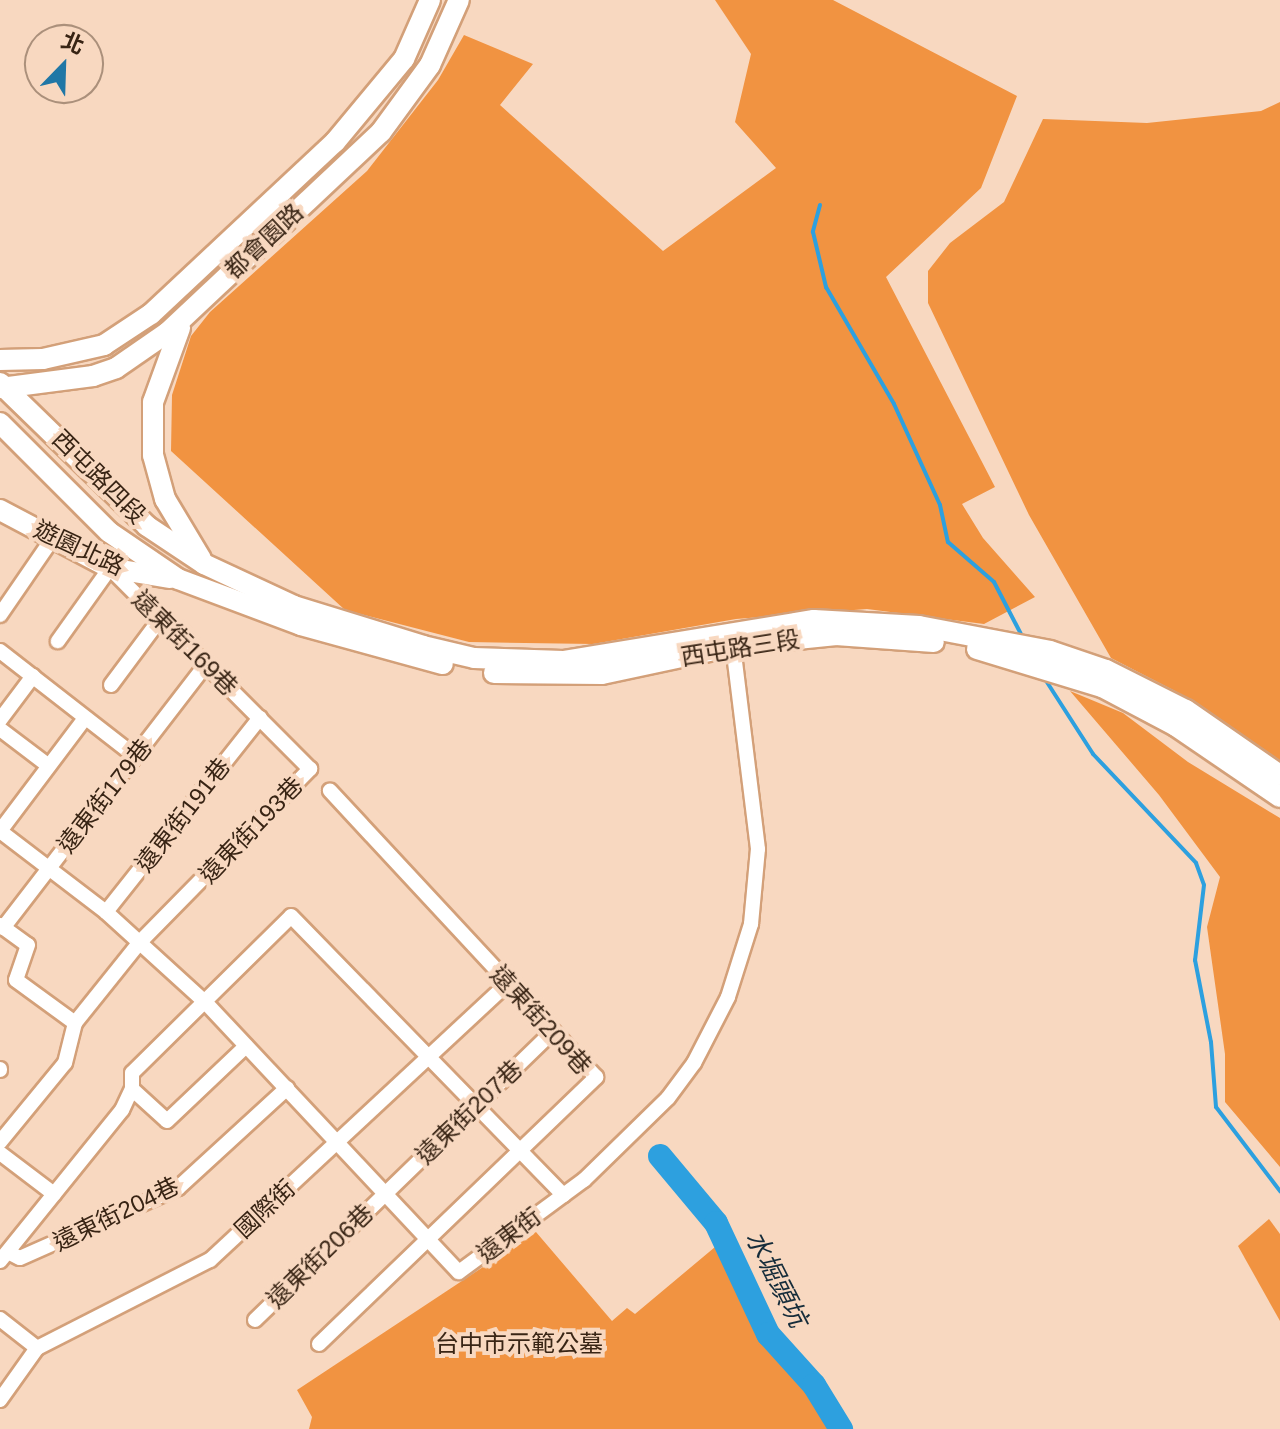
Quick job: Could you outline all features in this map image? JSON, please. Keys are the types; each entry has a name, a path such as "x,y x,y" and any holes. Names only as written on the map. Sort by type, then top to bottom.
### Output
{"street":[{"name":"都會園路","path":"0,360 43,359 104,345 151,314 335,142 404,59 430,0"},
{"name":"都會園路","path":"3,387 116,368 196,305 381,132 430,65 459,0"},
{"path":"178,579 204,564 165,499 151,428 167,351 196,305"},
{"name":"西屯路四段","path":"3,387 147,526 204,564"},
{"name":"西屯路四段","path":"0,423 72,491 109,532 178,579"},
{"path":"0,615 53,538 80,543 88,536 90,525 72,491"},
{"name":"遊園北路","path":"0,510 110,568 178,579"},
{"name":"西屯路三段","path":"204,564 294,606 474,658 563,661 732,638 836,635 925,640 1013,658 1102,687 1176,726 1280,797"},
{"path":"58,641 110,568"},
{"name":"遠東街169巷","path":"110,568 260,718"},
{"name":"西屯路三段","path":"178,579 301,625 478,672 602,674 732,638 814,620 864,621 1050,651 1106,670 1186,710 1280,775"},
{"path":"111,685 161,618"},
{"name":"遠東街","path":"0,831 106,912 206,1003 459,1272 563,1195 680,1084 738,973 751,924 758,849 732,638"},
{"path":"0,651 135,756"},
{"name":"遠東街179巷","path":"2,926 206,664"},
{"path":"0,720 33,676"},
{"path":"0,831 85,718"},
{"name":"遠東街191巷","path":"106,912 260,718"},
{"name":"遠東街193巷","path":"140,942 310,769 260,718"},
{"path":"0,729 49,766"},
{"name":"遠東街209巷","path":"319,1344 596,1077 330,791"},
{"path":"4,1257 122,1110 132,1089 132,1073 291,916 563,1195"},
{"path":"2,926 28,945 16,980 75,1023"},
{"path":"0,1142 65,1063 75,1023 140,942"},
{"name":"國際街","path":"0,1400 37,1348 210,1260 508,983"},
{"name":"遠東街207巷","path":"385,1193 553,1031"},
{"path":"132,1089 167,1121 246,1046"},
{"name":"遠東街204巷","path":"4,1257 20,1258 178,1188 287,1088"},
{"path":"0,1153 54,1194"},
{"name":"遠東街206巷","path":"255,1320 385,1193"},
{"path":"0,1319 37,1348"}],"green space":[{"path":"715,0 833,0 1017,96 981,188 886,277 995,487 962,504 983,538 1035,597 984,624 867,609 736,619 593,644 469,642 345,610 171,451 172,395 191,336 210,312 367,171 438,80 464,35 533,64 500,105 663,251 776,168 735,122 751,54"},
{"path":"1280,102 1280,762 1175,691 1111,658 1029,515 928,303 928,271 950,243 1004,202 1043,119 1147,123 1261,111"},
{"path":"1070,691 1123,713 1188,762 1280,818 1280,1167 1225,1102 1225,1054 1207,927 1220,877 1159,795"},
{"path":"1269,1219 1280,1234 1280,1321 1238,1246"},
{"name":"台中市示範公墓","path":"536,1232 612,1321 627,1308 635,1314 721,1242 765,1338 812,1388 836,1429 309,1429 312,1417 297,1390"}],"waterway":[{"path":"820,205 813,232 826,287 894,404 940,505 948,542 994,582 1022,636"},
{"path":"1043,676 1093,754 1196,863 1204,885 1195,960 1211,1042 1216,1107 1280,1191"},
{"name":"水堀頭坑","path":"660,1156 716,1223 768,1334 814,1385 841,1429"}]}
